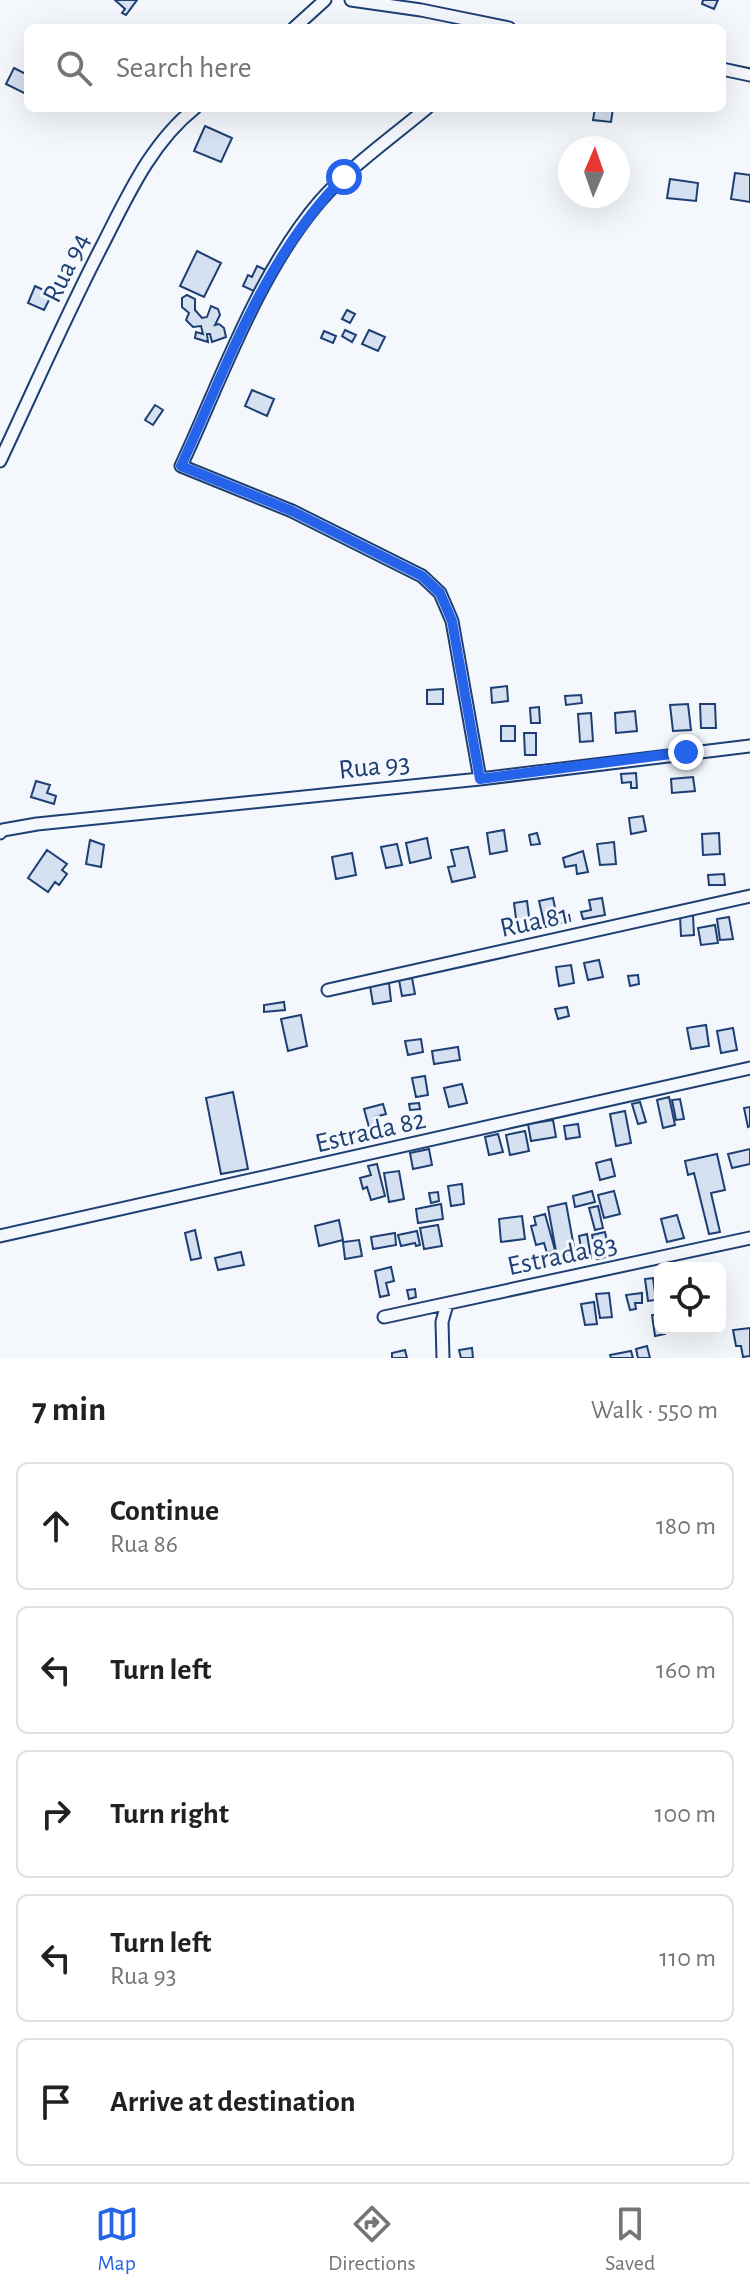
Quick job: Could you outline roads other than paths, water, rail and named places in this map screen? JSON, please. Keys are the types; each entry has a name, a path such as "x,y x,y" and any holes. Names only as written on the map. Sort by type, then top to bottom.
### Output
{"street":[{"path":"298,24 325,0"},
{"path":"351,0 489,24"},
{"path":"726,70 750,75"},
{"name":"Rua 94","path":"0,461 85,278 134,183 158,144 190,112"},
{"path":"422,112 344,177 296,232 270,272 181,466 292,511 422,576 440,593 452,621 480,779"},
{"name":"Rua 93","path":"2,832 750,746"},
{"name":"Rua 81","path":"328,990 750,896"},
{"name":"Estrada 82","path":"0,1236 750,1068"},
{"name":"Estrada 83","path":"384,1317 750,1238"},
{"path":"443,1358 442,1322 447,1304"}]}
